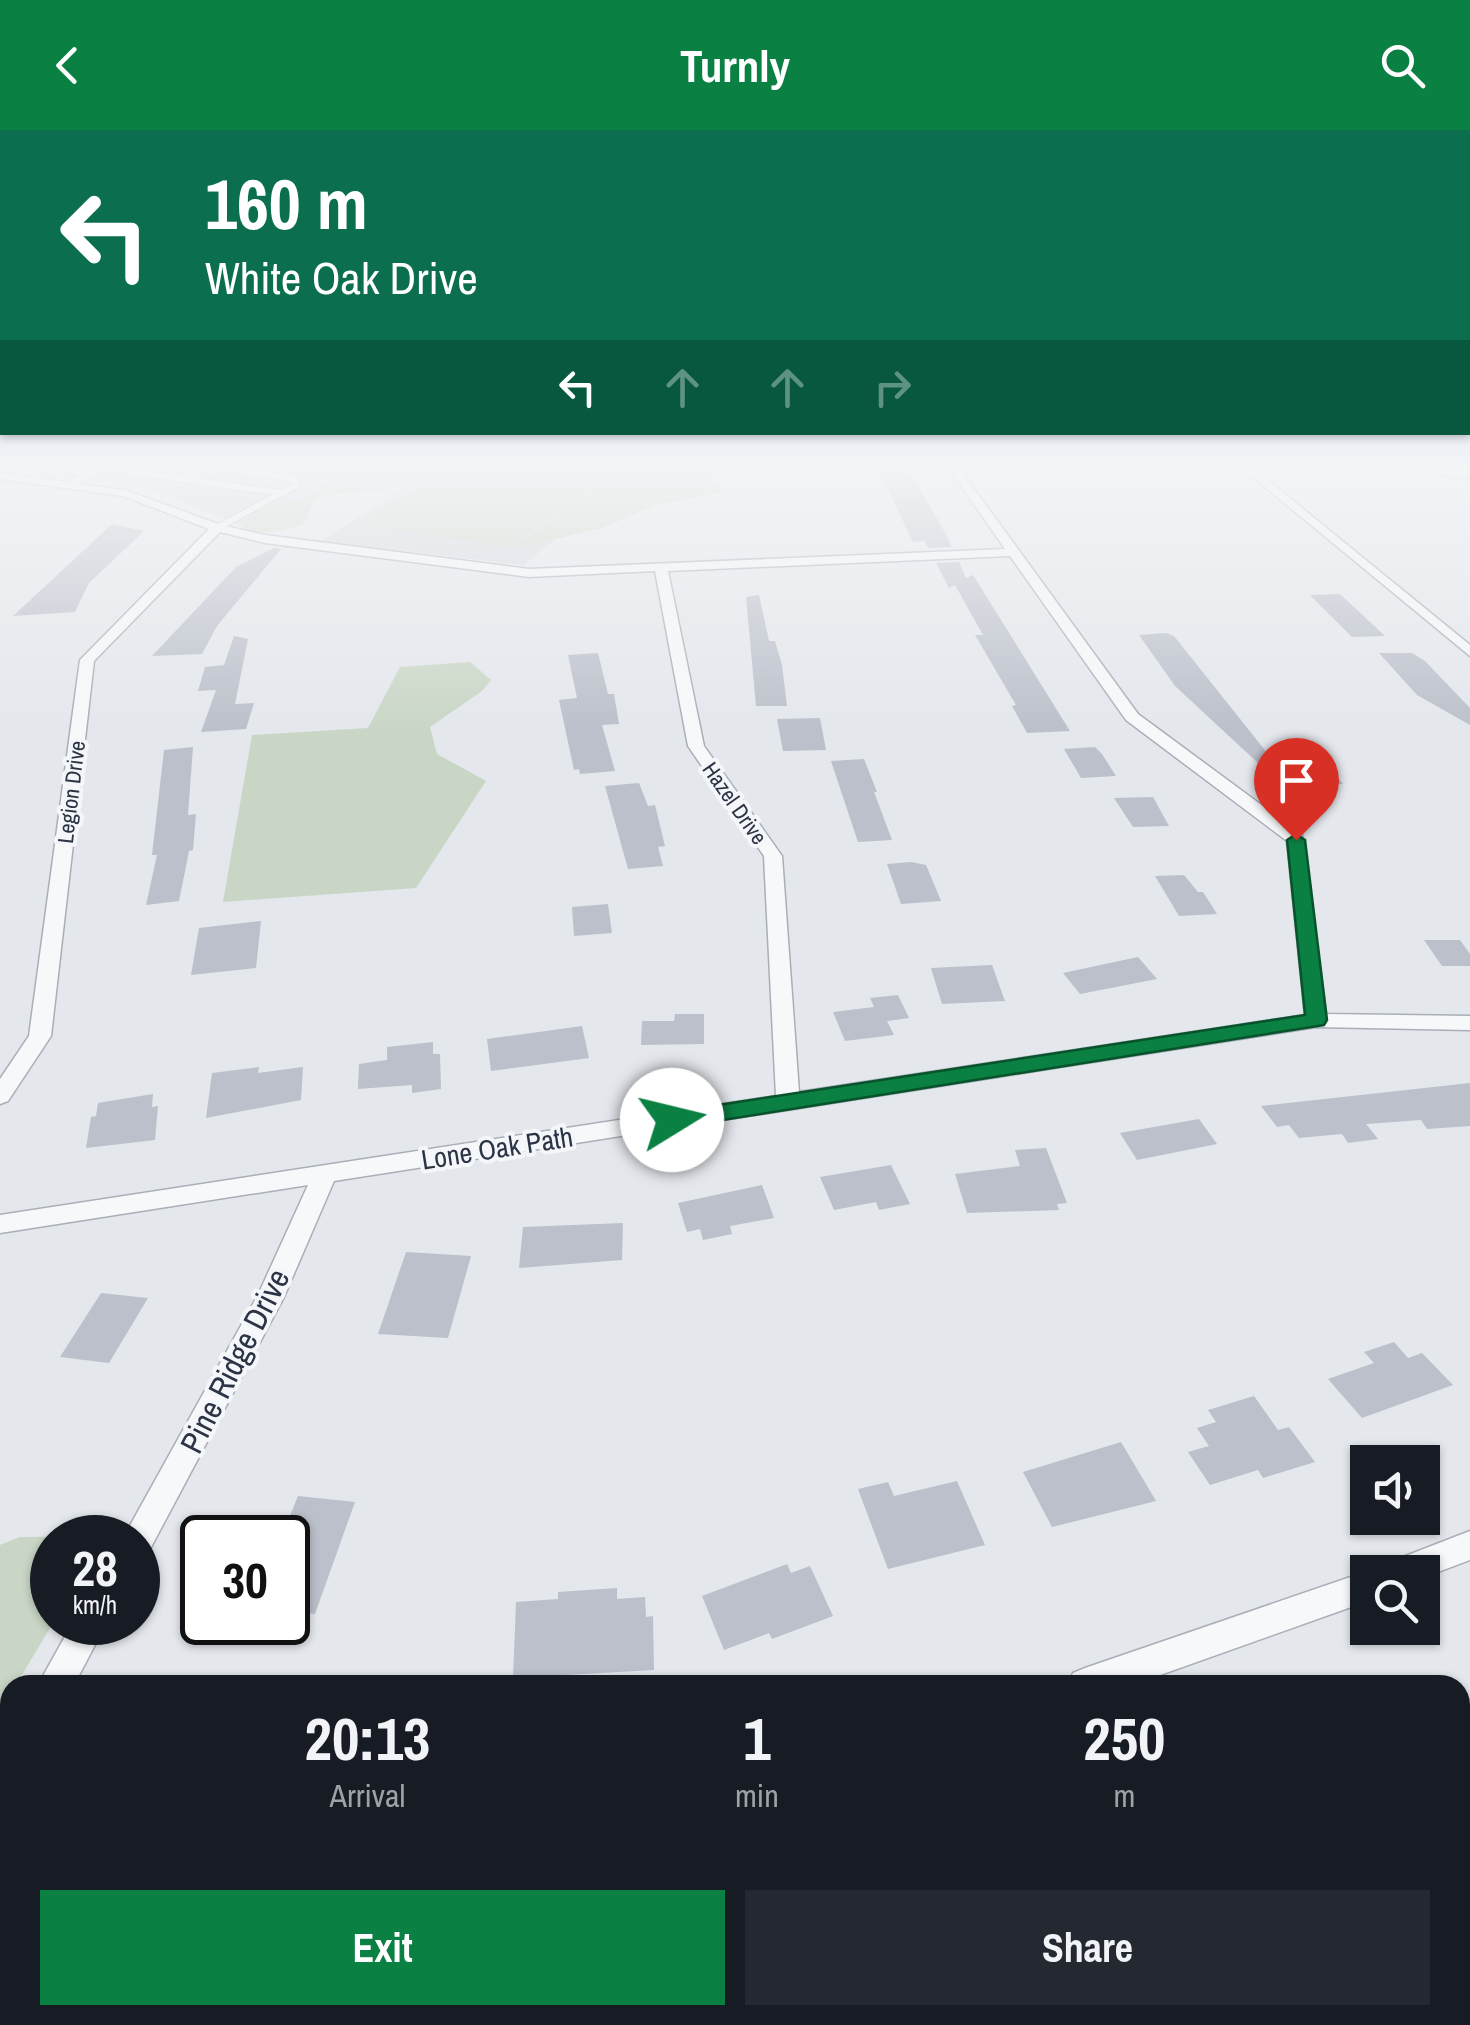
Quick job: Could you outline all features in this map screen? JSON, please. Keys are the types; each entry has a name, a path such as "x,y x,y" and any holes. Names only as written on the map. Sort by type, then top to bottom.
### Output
{"street":[{"name":"Legion Drive","path":"0,1096 40,1036 87,660 194,552"},
{"path":"351,552 529,573 1007,552"},
{"path":"1017,552 1132,717 1296,840 1316,1020"},
{"path":"1349,552 1470,652"},
{"name":"Hazel Drive","path":"660,568 696,746 773,856 788,1101"},
{"name":"Lone Oak Path","path":"0,1224 1316,1020 1470,1023"},
{"name":"Pine Ridge Drive","path":"153,1515 272,1296 324,1176"},
{"path":"1440,1557 1470,1545"},
{"path":"1113,1675 1350,1592"},
{"path":"61,1675 78,1645"}],"shaded area":[{"path":"418,552 539,552 523,565"}],"green space":[{"path":"470,662 491,680 482,691 430,727 437,754 486,781 416,888 223,902 252,735 368,728 400,667"},
{"path":"30,1537 30,1645 40,1645 22,1675 0,1675 0,1545"}],"building":[{"path":"81,552 121,552 89,583 75,612 13,616"},
{"path":"265,552 278,552 217,626 202,654 152,656 236,567"},
{"path":"959,562 966,578 973,575 1070,731 1027,733 1012,706 1016,705 975,635 983,635 955,585 949,588 936,563"},
{"path":"1340,594 1385,636 1352,637 1310,595"},
{"path":"759,595 769,641 775,641 782,665 787,706 756,706 746,597"},
{"path":"1139,635 1174,636 1268,754 1258,763 1175,686"},
{"path":"234,636 248,639 235,704 254,703 246,729 201,732 216,690 198,691 205,667 224,665"},
{"path":"598,653 608,694 614,694 619,724 602,725 615,771 580,774 579,769 574,770 559,700 577,698 568,655"},
{"path":"1379,653 1412,653 1425,661 1470,708 1470,725 1417,695"},
{"path":"820,718 826,750 783,751 777,719"},
{"path":"193,747 188,815 196,814 193,850 189,851 179,901 146,905 157,855 152,855 164,750"},
{"path":"1095,747 1116,776 1081,778 1064,749"},
{"path":"1312,749 1343,784 1309,785 1280,750"},
{"path":"864,759 892,840 858,842 831,761"},
{"path":"639,783 648,806 655,805 665,846 658,847 663,866 628,869 605,786"},
{"path":"1153,797 1169,826 1133,827 1114,798"},
{"path":"887,864 926,865 941,901 901,904"},
{"path":"1184,875 1198,892 1203,892 1217,914 1179,916 1155,876"},
{"path":"608,904 612,933 574,936 572,907"},
{"path":"261,921 256,968 191,975 199,928"},
{"path":"1424,940 1460,940 1470,954 1470,966 1442,966"},
{"path":"1138,957 1157,979 1080,994 1063,973"},
{"path":"992,965 1005,1001 942,1004 931,968"},
{"path":"898,995 909,1018 887,1021 894,1035 845,1041 833,1012 874,1007 870,998"},
{"path":"675,1014 704,1014 704,1044 641,1045 642,1021 674,1021"},
{"path":"582,1026 589,1058 491,1071 487,1039"},
{"path":"433,1042 433,1054 440,1054 441,1089 412,1093 412,1085 358,1089 359,1064 387,1060 387,1047"},
{"path":"259,1067 258,1073 303,1067 301,1100 206,1118 212,1073"},
{"path":"1470,1083 1470,1126 1427,1129 1421,1120 1366,1124 1378,1139 1348,1143 1342,1134 1299,1138 1289,1125 1277,1127 1261,1106"},
{"path":"153,1094 152,1107 158,1106 155,1140 86,1148 91,1117 96,1116 98,1103"},
{"path":"1199,1119 1217,1144 1137,1160 1120,1133"},
{"path":"1046,1148 1067,1203 1057,1204 1059,1210 967,1213 955,1174 1020,1166 1015,1150"},
{"path":"891,1165 910,1204 879,1210 876,1202 834,1210 820,1177"},
{"path":"762,1185 774,1218 730,1226 732,1234 703,1240 700,1229 687,1232 678,1203"},
{"path":"623,1223 622,1260 519,1268 523,1227"},
{"path":"406,1252 471,1256 448,1338 378,1334"},
{"path":"101,1293 148,1298 109,1363 60,1357"},
{"path":"1394,1342 1408,1358 1422,1353 1453,1385 1362,1418 1328,1379 1374,1363 1364,1352"},
{"path":"1254,1396 1278,1430 1289,1427 1315,1462 1263,1478 1258,1470 1210,1485 1188,1452 1209,1446 1197,1428 1216,1422 1208,1410"},
{"path":"1121,1442 1156,1501 1052,1527 1023,1472"},
{"path":"957,1481 985,1545 888,1569 858,1489 888,1482 894,1496"},
{"path":"298,1496 355,1502 315,1614 310,1613 310,1515 290,1515"},
{"path":"787,1564 791,1573 810,1566 833,1616 772,1639 769,1633 724,1650 702,1596"},
{"path":"617,1588 617,1599 645,1597 646,1617 653,1616 654,1670 513,1675 516,1602 558,1599 558,1592"}],"route":[{"path":"672,1120 1316,1020 1296,840"}]}
